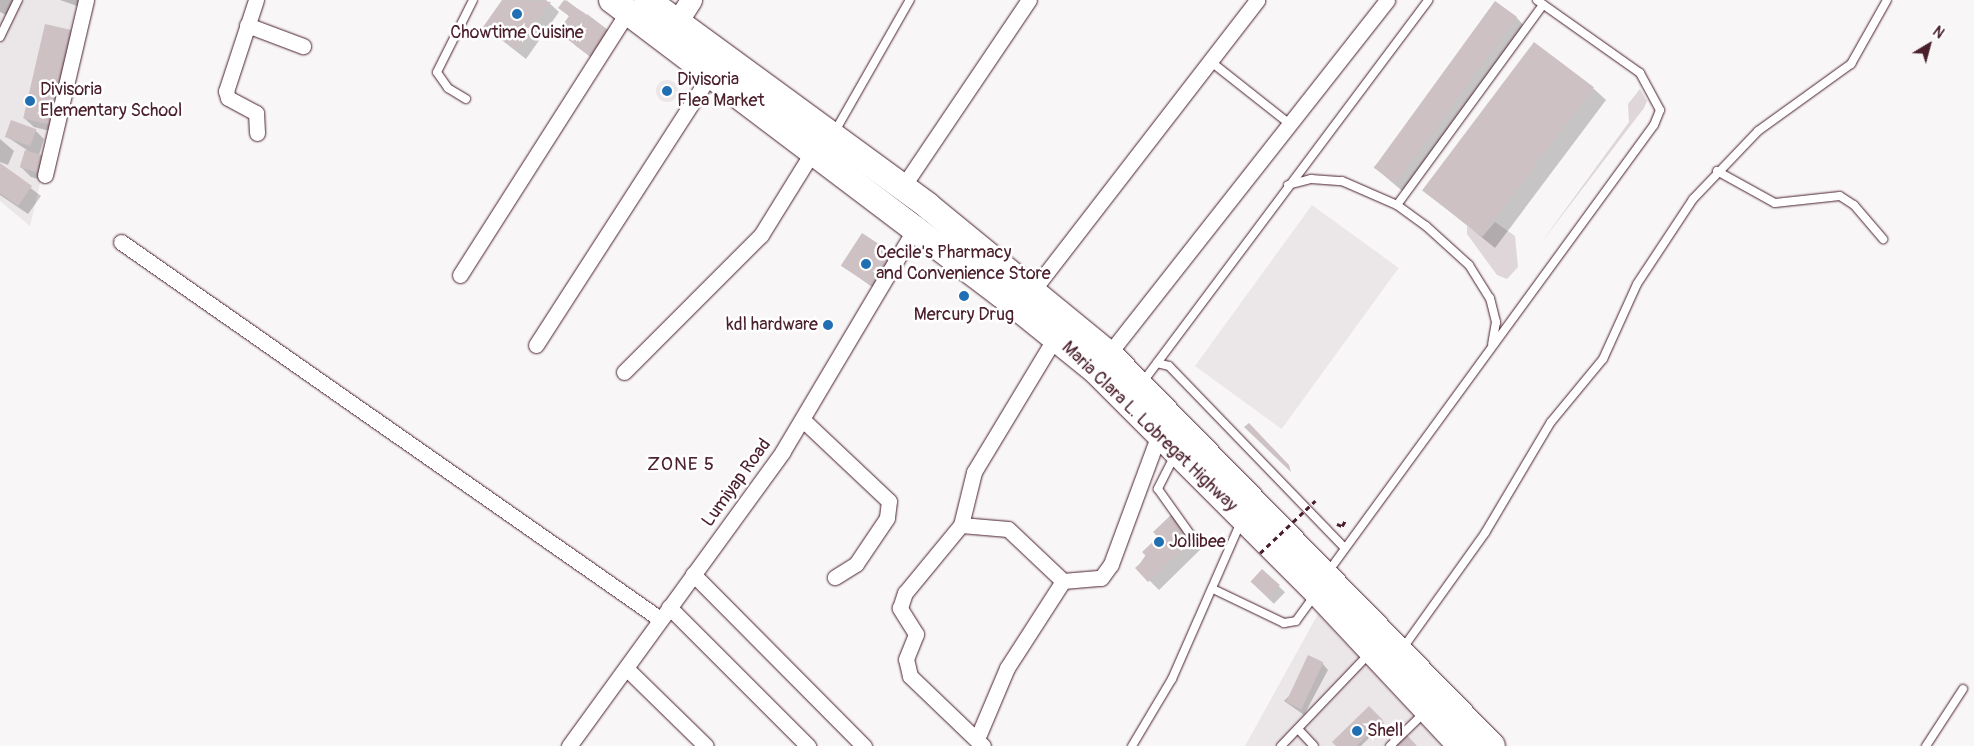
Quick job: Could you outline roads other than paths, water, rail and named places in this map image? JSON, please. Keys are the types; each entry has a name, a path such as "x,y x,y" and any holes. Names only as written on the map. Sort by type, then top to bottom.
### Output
{"highway":[{"name":"Maria Clara L. Lobregat Highway","path":"629,4 678,20 823,144 915,229 1056,336 1102,362"},
{"name":"Maria Clara L. Lobregat Highway","path":"678,20 711,73 823,144 902,188 928,206 1034,289 1102,362 1322,582 1371,652 1460,746"},
{"name":"Maria Clara L. Lobregat Highway","path":"1135,393 1168,443 1242,518 1402,649 1492,746"}],"street":[{"path":"45,175 86,0"},
{"path":"256,0 226,91 228,98 256,113 257,133"},
{"path":"902,188 1029,0"},
{"path":"1034,289 1257,0"},
{"path":"1102,362 1292,125 1387,0"},
{"path":"460,274 629,4"},
{"path":"247,25 303,46"},
{"path":"536,345 711,73"},
{"path":"624,372 761,235 823,144"},
{"name":"Lumiyap Road","path":"569,746 627,668 803,420 928,206"},
{"path":"121,242 660,620"},
{"path":"1056,336 974,472 961,525 905,594 900,608 916,634 906,659 910,676 980,743 1007,668 1063,581"},
{"path":"803,420 889,501 887,518 856,564 835,577"},
{"path":"961,525 1008,530 1063,581 1094,581 1106,574 1168,443"},
{"path":"693,574 864,746"},
{"path":"669,607 808,746"},
{"path":"627,668 706,746"}],"lane":[{"path":"0,37 18,0"},
{"path":"466,99 448,88 437,72 473,0"},
{"path":"823,144 910,0"},
{"path":"1135,393 1428,0"},
{"path":"1402,649 1485,534 1550,422 1604,360 1637,284 1717,171 1758,131 1852,64 1886,0"},
{"path":"1213,589 1284,622 1296,621 1345,548 1654,125 1660,110 1640,73 1540,2 1397,205"},
{"path":"1210,60 1292,125"},
{"path":"1717,171 1775,203 1794,205 1824,196 1840,196 1854,205 1883,239"},
{"path":"1288,186 1311,179 1342,181 1397,205 1469,265 1490,298 1496,322 1491,347"},
{"path":"1157,363 1169,366 1345,548"},
{"path":"1168,443 1158,489 1194,541"},
{"path":"1132,746 1172,679 1213,589 1242,518"},
{"path":"1281,746 1371,652"},
{"path":"1926,746 1963,689"},
{"path":"1390,746 1426,710"},
{"path":"1298,729 1314,746"}],"place":[{"name":"Chowtime Cuisine","path":"517,14"},
{"name":"Divisoria Flea Market","path":"667,91"},
{"name":"Divisoria Elementary School","path":"30,101"},
{"name":"Cecile's Pharmacy and Convenience Store","path":"866,264"},
{"name":"Mercury Drug","path":"964,296"},
{"name":"kdl hardware","path":"828,325"},
{"name":"Jollibee","path":"1159,542"},
{"name":"Shell","path":"1357,731"}],"district":[{"name":"ZONE 5","path":"681,465"}]}
